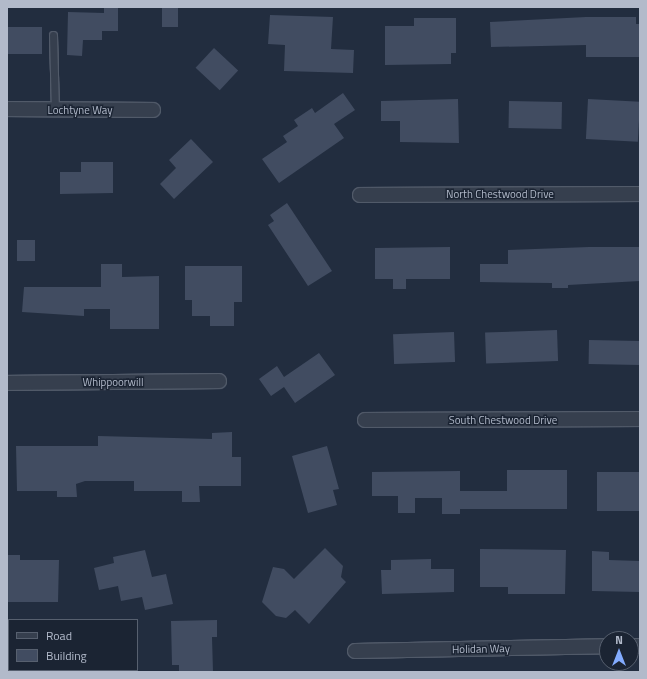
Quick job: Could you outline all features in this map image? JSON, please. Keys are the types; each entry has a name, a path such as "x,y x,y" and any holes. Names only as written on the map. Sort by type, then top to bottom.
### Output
{"street":[{"name":"Lochtyne Way","path":"7,109 153,110"},
{"name":"North Chestwood Drive","path":"360,195 640,194"},
{"name":"Whippoorwill","path":"7,383 219,381"},
{"name":"South Chestwood Drive","path":"365,420 640,419"},
{"name":"Holidan Way","path":"355,651 599,646"}],"lane":[{"path":"53,35 55,109"}],"building":[{"path":"104,7 118,7 118,31 102,31 102,40 83,40 82,56 67,55 68,12 104,13"},
{"path":"162,7 178,7 178,27 162,27"},
{"path":"270,15 333,17 331,49 354,50 353,73 284,71 285,45 268,44"},
{"path":"586,17 636,17 636,24 640,24 640,57 586,57 586,45 491,47 490,22"},
{"path":"414,18 456,18 456,53 451,53 451,64 385,65 385,26 414,26"},
{"path":"7,27 42,27 42,54 7,54"},
{"path":"214,48 238,71 220,90 196,68"},
{"path":"343,93 355,110 334,124 344,138 279,183 262,159 287,142 283,136 298,126 294,120 312,108 315,113"},
{"path":"458,99 459,143 400,142 400,121 381,121 381,101"},
{"path":"588,99 640,102 638,142 586,139"},
{"path":"509,101 562,102 562,129 509,128"},
{"path":"191,139 213,162 174,199 160,184 176,168 169,160"},
{"path":"81,162 113,162 113,193 60,194 60,172 81,172"},
{"path":"287,203 332,271 308,286 268,225 274,221 270,215"},
{"path":"17,240 35,240 35,261 17,261"},
{"path":"450,247 450,279 406,279 406,289 393,289 393,279 375,279 375,248"},
{"path":"640,247 640,281 568,285 568,288 552,288 552,283 480,282 480,264 508,264 508,250"},
{"path":"101,264 122,264 122,277 159,276 159,329 110,329 110,309 84,309 84,316 22,312 24,287 101,287"},
{"path":"185,266 242,266 242,302 234,302 234,326 210,326 210,316 192,316 192,300 185,300"},
{"path":"557,330 558,361 486,363 485,333"},
{"path":"454,332 455,362 394,364 393,334"},
{"path":"589,340 640,341 640,365 589,364"},
{"path":"319,353 335,375 295,403 284,387 271,396 259,379 277,366 284,377"},
{"path":"232,432 232,457 241,457 241,486 199,486 200,502 182,502 182,491 134,491 134,481 85,481 76,484 77,497 57,497 57,491 17,491 16,446 98,446 98,436 212,439 212,433"},
{"path":"327,446 339,489 333,490 337,505 308,513 292,456"},
{"path":"507,470 567,470 567,509 460,509 460,514 442,514 442,498 415,498 415,513 398,513 398,496 372,496 372,472 460,471 460,491 507,491"},
{"path":"597,472 640,472 640,511 597,511"},
{"path":"325,548 343,566 341,577 346,582 309,624 295,610 286,618 276,616 262,602 273,567 284,569 294,579"},
{"path":"480,549 566,550 565,594 508,594 508,587 480,587"},
{"path":"145,550 152,577 166,574 173,604 145,610 142,597 121,601 118,586 99,590 94,568 114,563 113,557"},
{"path":"592,551 609,552 609,560 640,561 640,592 592,591"},
{"path":"7,555 20,555 20,560 59,560 58,602 7,602"},
{"path":"431,559 431,569 454,569 454,592 382,594 381,570 391,570 391,560"},
{"path":"217,620 217,637 212,637 213,672 179,672 179,665 172,665 171,621"}]}
